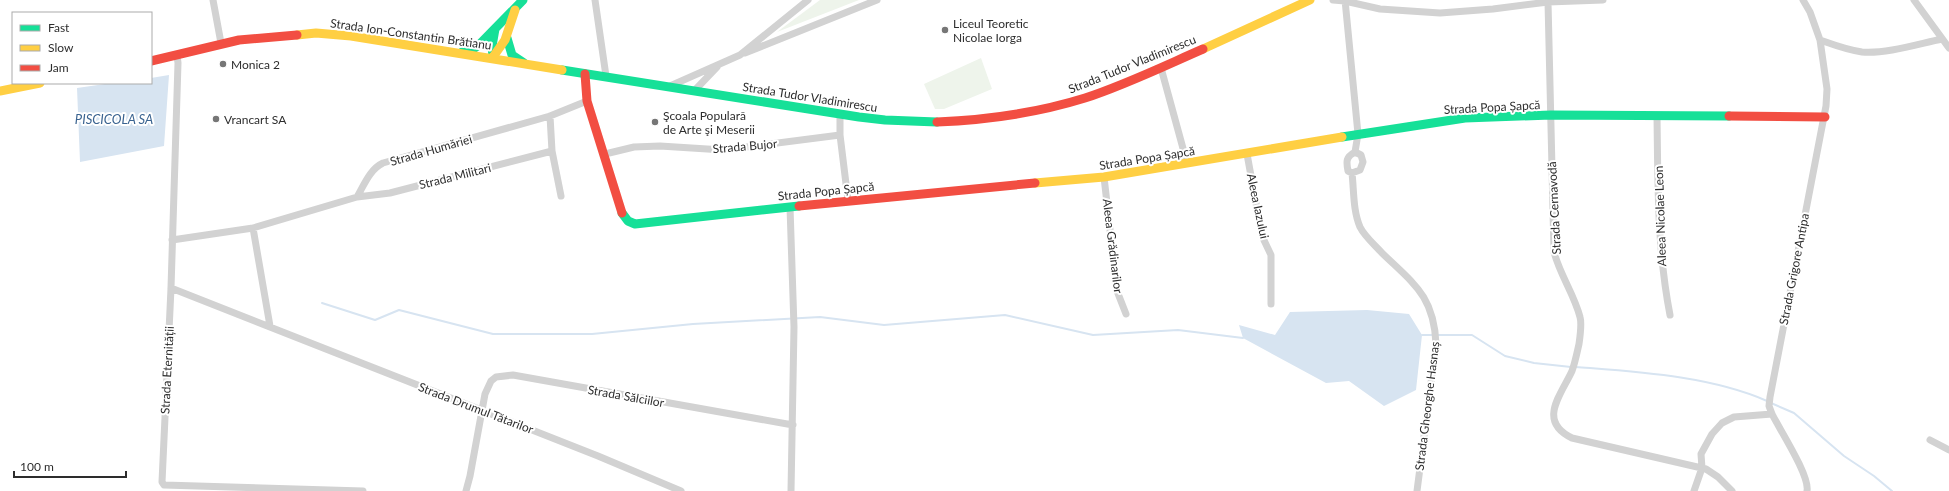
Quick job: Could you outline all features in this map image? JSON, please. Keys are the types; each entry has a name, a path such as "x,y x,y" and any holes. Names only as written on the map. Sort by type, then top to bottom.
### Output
{"main road":[{"path":"459,52 473,49 523,0"},
{"name":"Strada Tudor Vladimirescu","path":"669,86 894,122 939,123 982,120 1068,103 1161,68 1310,0"},
{"path":"493,58 507,38 510,20 516,8"},
{"path":"493,58 492,46 495,29"},
{"name":"Strada Ion-Constantin Brătianu","path":"152,61 221,43 316,33 351,36 459,52 585,74 669,86"},
{"path":"507,38 512,55 526,64"},
{"name":"Strada Popa Șapcă","path":"585,74 587,101 623,216 628,221 635,224 848,200 1104,177 1248,154 1358,134 1465,118 1551,116 1824,117"},
{"path":"0,91 35,84"}],"street":[{"path":"213,0 221,43"},
{"path":"595,0 606,76"},
{"path":"740,55 808,0"},
{"path":"669,86 740,55 877,0"},
{"path":"1333,0 1345,0 1380,8 1440,13 1493,9 1548,2 1602,0"},
{"path":"1345,0 1358,134 1355,152"},
{"name":"Strada Grigore Antipa","path":"1803,0 1810,12 1820,40 1827,89 1824,117 1769,406 1803,473 1808,487 1807,491"},
{"path":"1914,0 1949,48"},
{"name":"Strada Cernavodă","path":"1548,2 1554,252 1558,268 1571,293 1581,318 1579,344 1572,370 1556,400 1554,416 1556,425 1562,433 1572,438 1702,468 1718,477 1732,491"},
{"path":"1820,40 1841,48 1864,52 1878,52 1942,40"},
{"name":"Strada Eternității","path":"177,55 178,63 171,288 162,482 164,485 363,491"},
{"path":"695,90 719,65"},
{"path":"1161,68 1187,163"},
{"name":"Strada Humăriei","path":"357,197 372,172 377,166 383,163 550,116 587,101"},
{"path":"840,114 840,135 848,200"},
{"path":"550,116 552,151 561,196"},
{"name":"Aleea Nicolae Leon","path":"1657,116 1662,276 1670,315"},
{"name":"Strada Bujor","path":"604,154 634,147 660,146 723,150 840,135"},
{"name":"Strada Militari","path":"357,197 390,193 552,151"},
{"path":"1355,152 1361,154 1363,162 1360,170 1352,173 1348,171 1347,158 1355,152"},
{"name":"Aleea Iazului","path":"1248,154 1262,236 1271,256 1271,304"},
{"name":"Strada Gheorghe Hasnaș","path":"1352,173 1355,213 1361,228 1426,299 1435,324 1436,344 1417,491"},
{"name":"Aleea Grădinarilor","path":"1104,177 1117,291 1126,314"},
{"path":"172,240 254,228 357,197"},
{"path":"790,207 794,327 791,491"},
{"path":"254,228 270,326"},
{"name":"Strada Drumul Tătarilor","path":"171,288 598,456 681,491"},
{"name":"Strada Sălciilor","path":"481,411 484,394 490,381 496,376 513,375 793,425"},
{"path":"466,491 481,411"},
{"path":"1694,491 1702,468 1701,454 1712,434 1722,423 1734,417 1772,414"},
{"path":"1930,440 1949,450"}],"shaded area":[{"path":"820,0 859,0 777,32"},
{"path":"981,58 992,89 944,109 935,109 924,84"}],"water":[{"name":"PISCICOLA SA","path":"169,75 164,146 80,162 77,88 105,84 152,84 152,78"},
{"path":"1367,310 1409,314 1422,335 1416,390 1384,406 1349,381 1326,383 1243,338 1239,325 1275,335 1290,312"}],"waterway":[{"path":"322,303 375,320 399,310 493,334 592,334 693,324 820,317 884,325 1005,315 1093,335 1178,330 1243,338"},
{"path":"1422,335 1433,335"},
{"path":"1437,335 1472,335 1505,356 1534,363 1571,367"},
{"path":"1576,367 1673,376 1722,386 1767,401"},
{"path":"1771,403 1794,413 1844,456 1874,476 1892,491"}],"traffic: fast":[{"path":"462,52 473,49 479,45 523,0"},
{"path":"493,57 492,46 495,29"},
{"path":"507,38 512,55 524,63"},
{"path":"562,70 859,117 885,120 937,122"},
{"path":"1342,137 1465,118 1551,115 1729,116"},
{"path":"622,213 628,221 635,224 799,206"}],"traffic: slow":[{"path":"1203,49 1310,0"},
{"path":"493,57 505,40 515,10"},
{"path":"297,35 316,33 351,36 562,70"},
{"path":"0,91 35,84"},
{"path":"1035,183 1104,177 1342,137"}],"traffic: jam":[{"path":"152,61 239,40 297,35"},
{"path":"937,122 974,120 1049,108 1085,98 1115,87 1203,49"},
{"path":"585,74 587,101 622,213"},
{"path":"1729,116 1825,117"},
{"path":"799,206 1035,183"}],"place":[{"name":"Liceul Teoretic Nicolae Iorga","path":"945,30"},
{"name":"Monica 2","path":"223,64"},
{"name":"Vrancart SA","path":"216,119"},
{"name":"Şcoala Populară de Arte şi Meserii","path":"655,122"}]}
